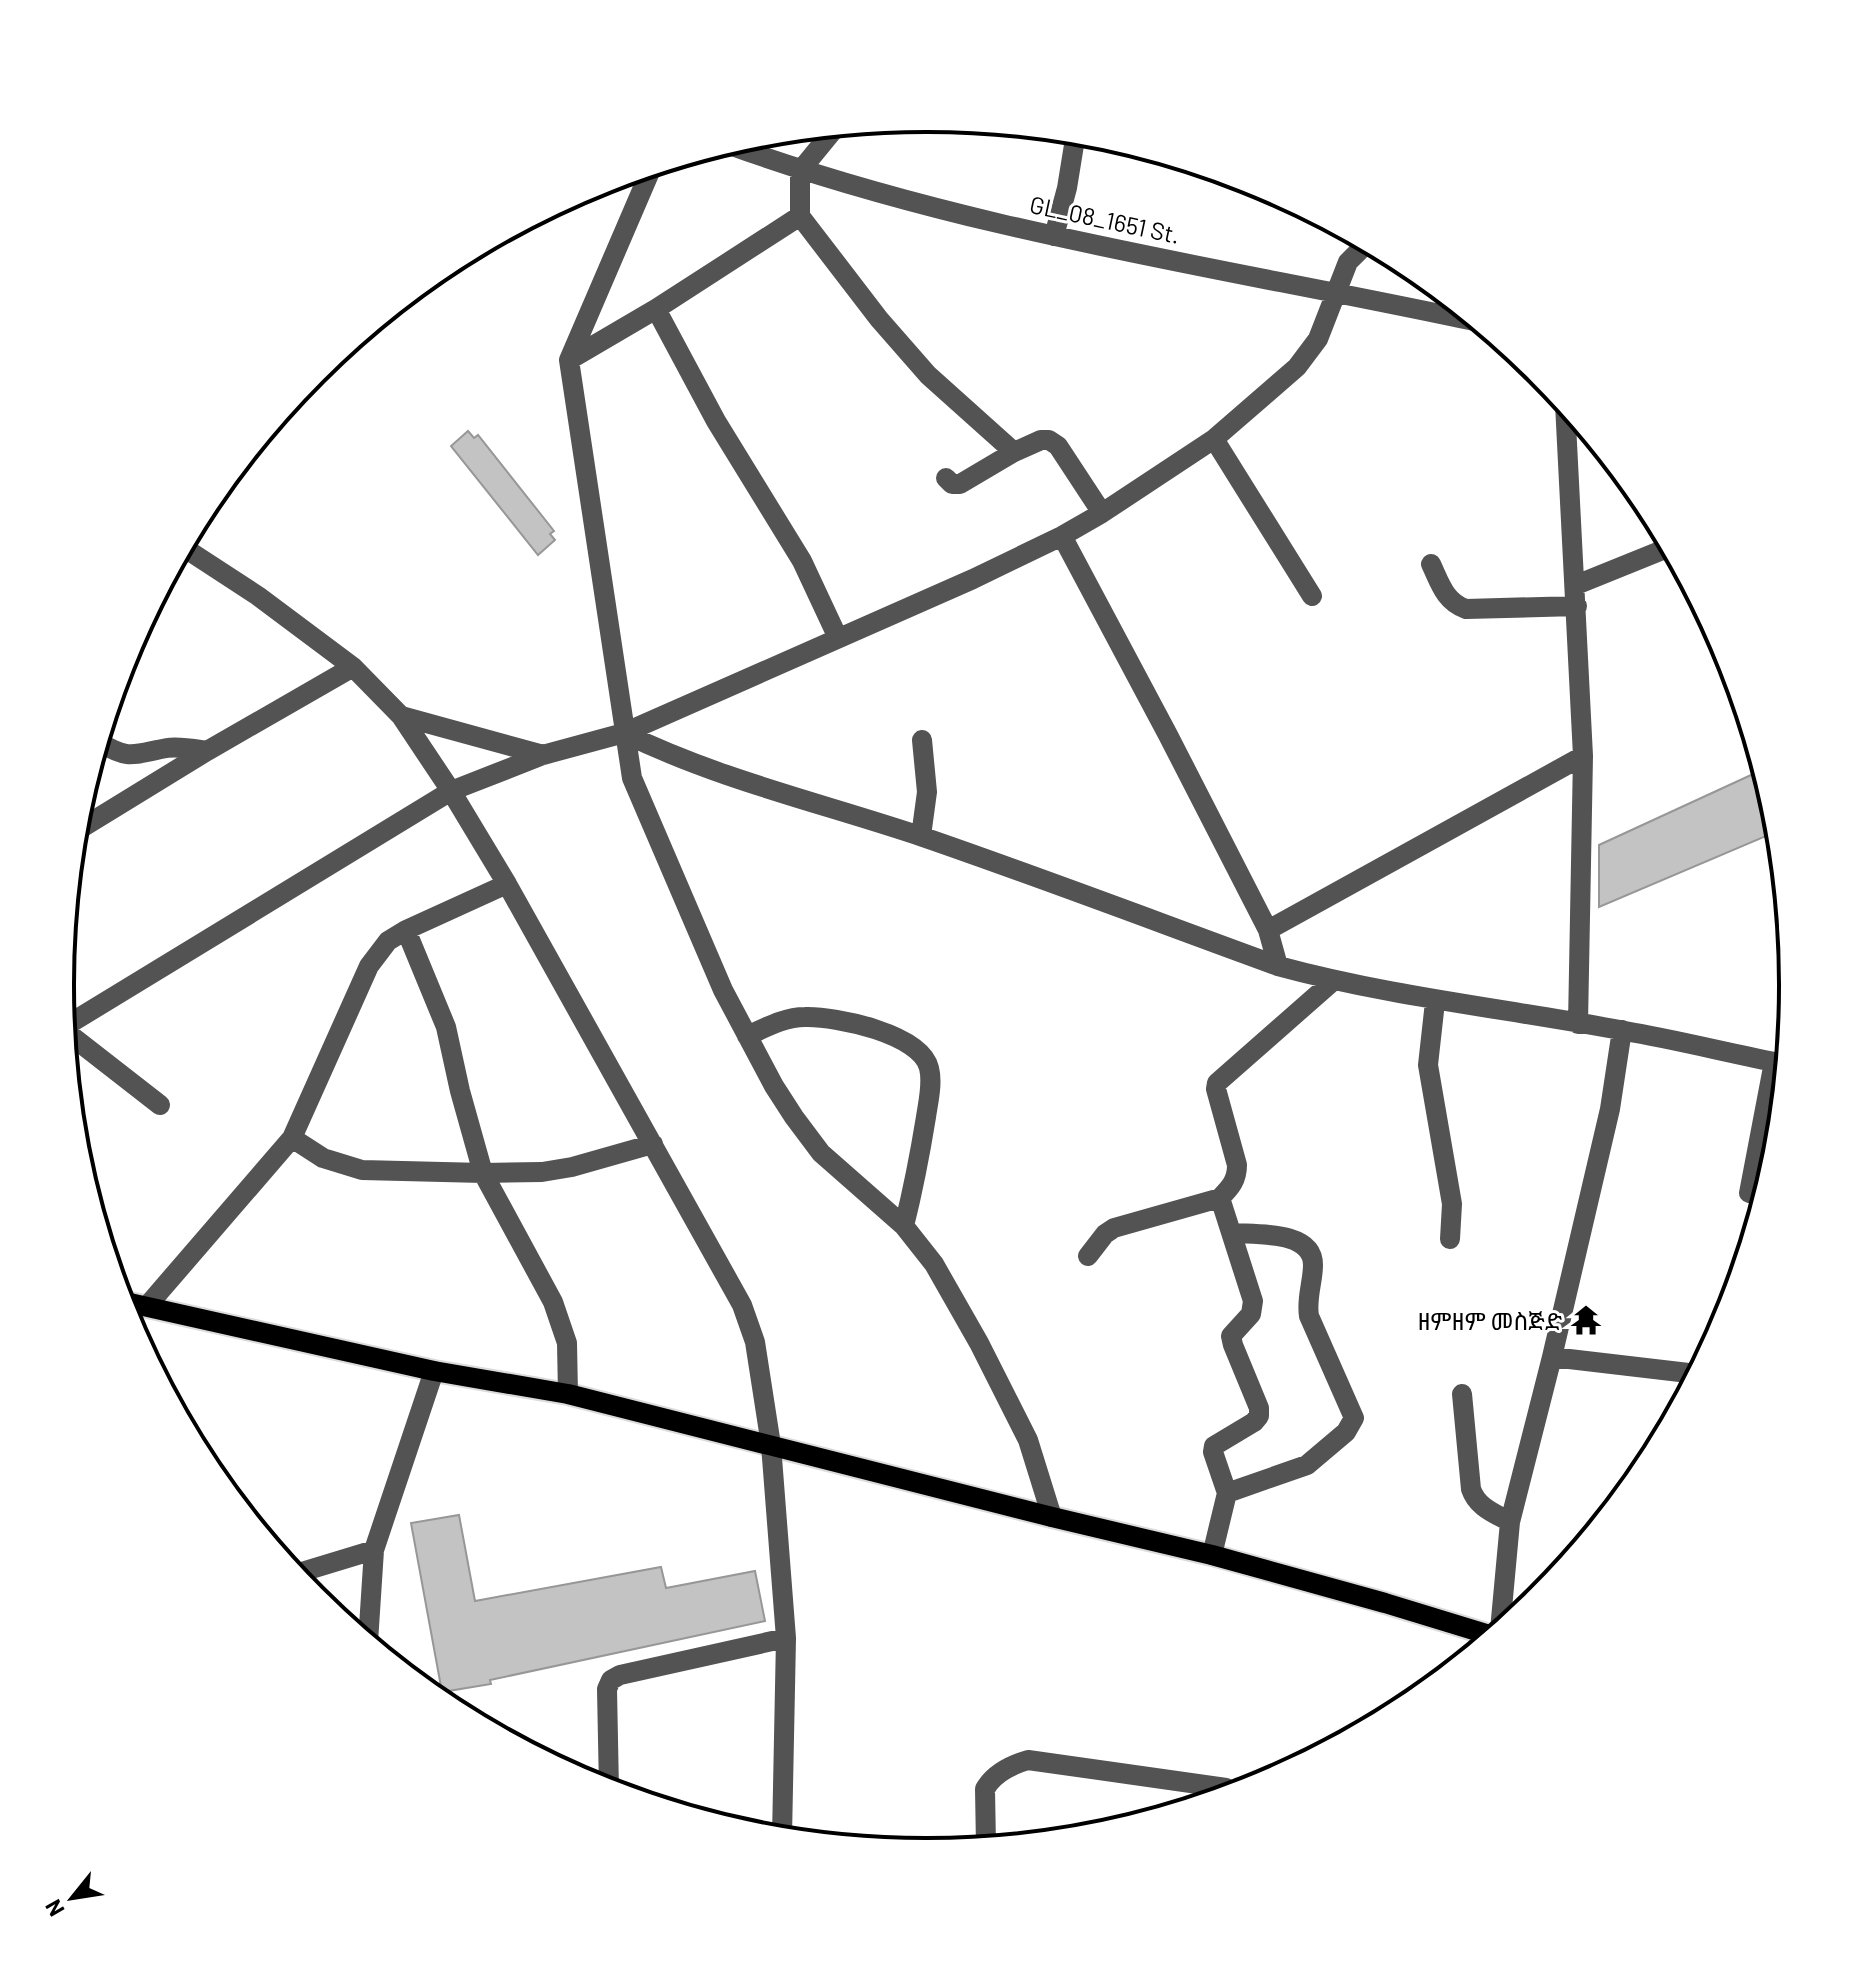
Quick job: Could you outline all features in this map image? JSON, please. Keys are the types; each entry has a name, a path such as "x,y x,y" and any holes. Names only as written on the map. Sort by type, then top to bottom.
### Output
{"main road":[{"path":"136,1303 434,1371 568,1394 1212,1555 1481,1632"}],"street":[{"path":"826,139 800,171 800,216 879,319 928,375 1014,452"},
{"path":"1054,236 1074,146"},
{"name":"GL_08_1651 St.","path":"748,152 800,171 1054,236 1455,317"},
{"path":"646,180 569,360 632,778 683,900 747,1036 787,1107 821,1153 904,1226 934,1264 979,1343 1028,1440 1052,1517"},
{"path":"569,360 656,309 800,216"},
{"path":"75,1022 451,791 543,755 624,733 1062,536 1102,513 1214,439 1297,367 1318,339 1348,262 1359,251"},
{"path":"656,309 716,421 802,561 838,638"},
{"path":"1566,422 1583,756 1578,1024"},
{"path":"1214,439 1274,530 1312,596"},
{"path":"946,478 952,484 960,484 1014,452 1041,440 1049,440 1058,446 1102,513"},
{"path":"1062,536 1268,930 1278,966"},
{"path":"1431,564 1448,599 1466,609 1577,596 1661,552"},
{"path":"192,553 258,596 353,667 401,716 507,884 742,1305 755,1342 771,1445 786,1638 782,1825"},
{"path":"89,823 353,667"},
{"path":"401,716 543,755"},
{"path":"624,733 672,757 733,779 921,836 1278,966 1435,1002 1622,1030 1775,1062"},
{"path":"921,836 927,792 922,740"},
{"path":"108,747 129,756 170,747 207,751"},
{"path":"1268,930 1583,756"},
{"path":"148,1305 292,1138 369,966 388,941 507,884"},
{"path":"406,930 446,1027 483,1173 553,1302 567,1343 568,1394"},
{"path":"1088,1256 1105,1234 1114,1228 1220,1198 1237,1178 1237,1165 1217,1083 1333,981"},
{"path":"1435,1002 1428,1065 1452,1204 1450,1239"},
{"path":"747,1036 774,1023 803,1017 843,1021 902,1039 919,1050 929,1068 930,1092 917,1175 904,1226"},
{"path":"1501,1614 1510,1522 1610,1109 1622,1030"},
{"path":"76,1038 160,1105"},
{"path":"1749,1193 1772,1098"},
{"path":"292,1138 323,1158 362,1170 483,1173 542,1172 572,1167 653,1144"},
{"path":"1212,1555 1227,1493 1213,1452 1214,1446 1259,1416 1259,1408 1231,1336 1254,1308 1220,1198"},
{"path":"1227,1493 1307,1465 1346,1432 1354,1418 1309,1316 1307,1304 1314,1263 1310,1253 1296,1239 1232,1233"},
{"path":"1552,1357 1685,1373"},
{"path":"369,1630 374,1550 434,1371"},
{"path":"1462,1394 1474,1498 1480,1505 1510,1522"},
{"path":"308,1570 374,1550"},
{"path":"609,1776 607,1689 611,1680 620,1675 786,1638"},
{"path":"986,1836 985,1789 1002,1771 1028,1760 1216,1787"}],"building":[{"path":"468,431 474,438 478,435 554,531 550,534 555,540 538,555 451,446"},
{"path":"1752,774 1766,836 1599,907 1599,845"},
{"path":"459,1515 475,1601 661,1567 666,1588 755,1571 765,1621 449,1691 441,1685 411,1523"}],"place":[{"name":"ዘምዘም መስጅድ","path":"1586,1320"}]}
